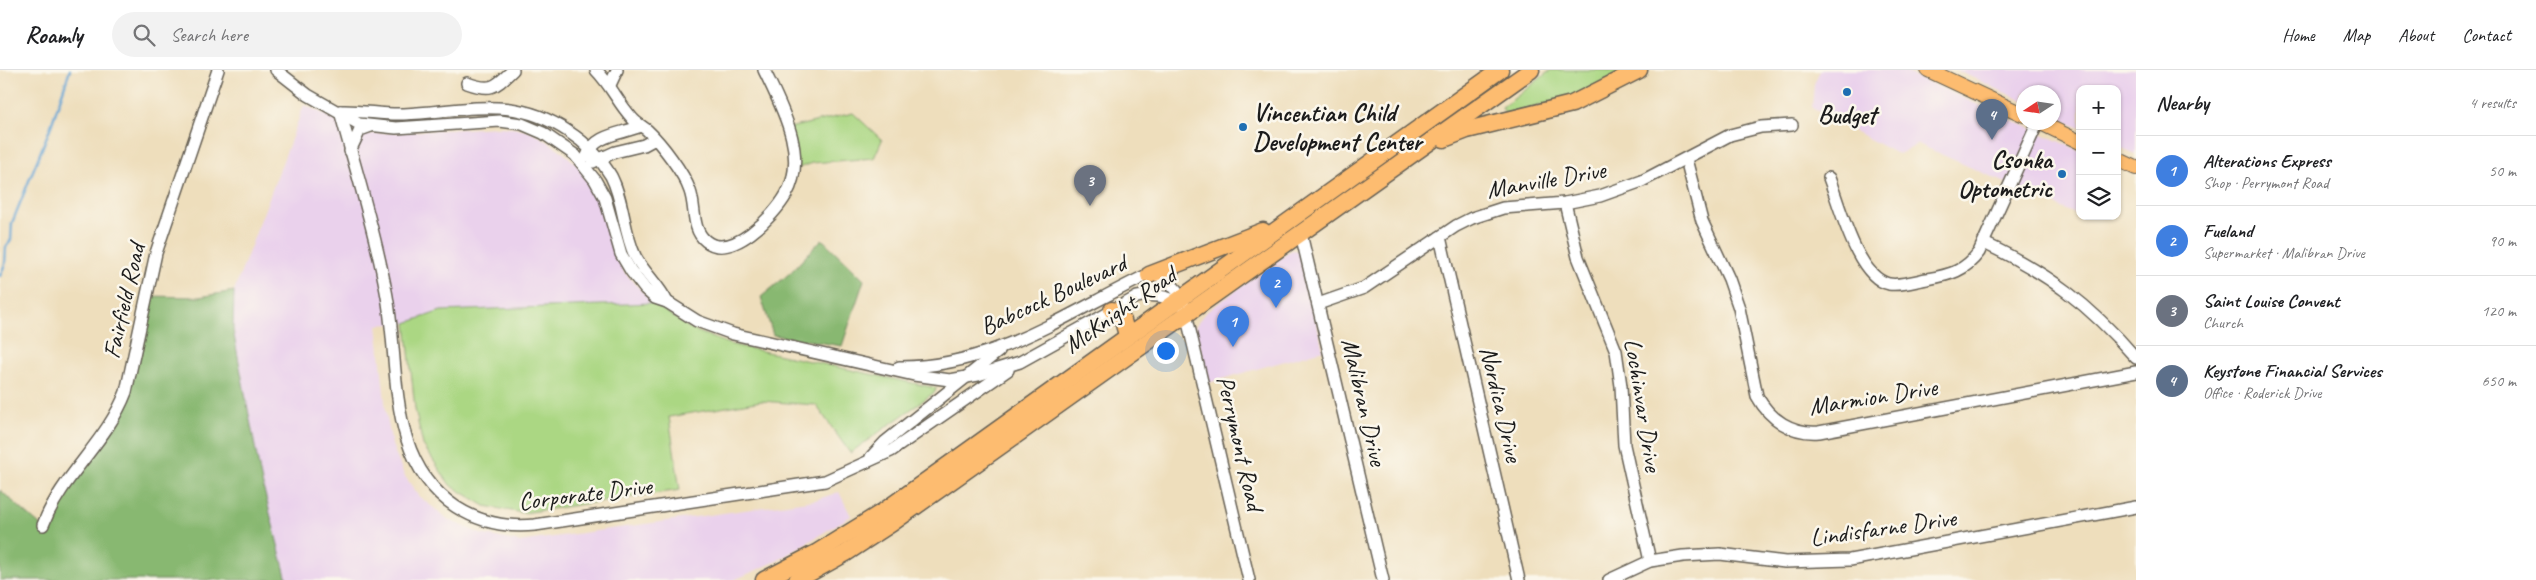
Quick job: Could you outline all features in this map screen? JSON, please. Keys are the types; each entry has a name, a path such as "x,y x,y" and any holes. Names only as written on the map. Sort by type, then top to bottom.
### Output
{"highway":[{"path":"1439,114 1490,70"},
{"name":"McKnight Road","path":"764,580 824,549 884,511 1127,335 1500,70"},
{"name":"McKnight Road","path":"796,580 846,553 892,523 1187,316 1531,70"},
{"path":"1419,150 1467,130 1572,104 1638,70"},
{"path":"1149,275 1286,222"},
{"path":"1112,310 1123,321 1127,335"}],"main road":[{"path":"1928,70 2016,111"},
{"path":"2055,130 2076,140"},
{"path":"2121,161 2136,168"}],"street":[{"name":"Fairfield Road","path":"43,525 60,491 110,426 119,411 126,392 156,253 218,70"},
{"name":"Babcock Boulevard","path":"276,70 308,95 340,111 353,121 371,126 396,128 513,122 543,132 564,146 584,165 605,198 617,244 630,271 655,298 667,302 697,320 733,334 935,380 966,378 1020,362 1112,310 1143,296 1179,299"},
{"path":"468,83 493,88 513,70"},
{"path":"596,70 610,85 631,118 655,139 688,186 697,228 702,237 718,246 731,246 740,242 779,205 788,190 793,174 793,155 789,128 764,70"},
{"path":"610,85 617,70"},
{"name":"Babcock Boulevard","path":"340,111 389,115 488,107 510,108 550,120 574,135 599,159 614,184 636,258 662,291 667,302"},
{"name":"Corporate Drive","path":"340,111 386,292 406,443 413,460 425,479 437,492 461,510 486,521 503,526 544,524 802,487 837,477 891,451 1020,362"},
{"name":"Manville Drive","path":"1318,304 1364,288 1464,221 1491,211 1564,203 1629,187 1686,160 1720,139 1742,131 1768,126 1792,125"},
{"path":"350,151 360,130 371,126"},
{"path":"584,165 589,149 607,137 641,126"},
{"path":"1829,178 1862,261 1869,272 1885,282 1902,284 1958,272 1972,262 1984,243 2035,130"},
{"path":"584,165 615,152 644,146 655,139"},
{"name":"Marmion Drive","path":"1686,160 1702,221 1729,279 1740,308 1755,390 1765,409 1788,427 1807,433 1819,432 2136,372"},
{"name":"Lochinvar Drive","path":"1564,203 1578,257 1616,351 1621,386 1624,445 1650,561"},
{"name":"Malibran Drive","path":"1301,234 1383,580"},
{"name":"Nordica Drive","path":"1440,237 1519,580"},
{"path":"1984,243 2031,267 2069,292 2104,321 2136,358"},
{"name":"Babcock Boulevard","path":"882,367 915,367 946,364 1011,344 1149,275 1166,278 1187,316"},
{"name":"Perrymont Road","path":"1187,316 1249,580"},
{"name":"Corporate Drive","path":"869,461 885,442 1011,344"},
{"name":"Lindisfarne Drive","path":"1608,580 1650,561 1709,554 1785,562 1850,560 2136,508"}],"shaded area":[{"path":"1820,70 1901,70 2016,122 2016,130 2034,130 2076,149 2076,214 1918,144 1899,155 1812,108 1814,84"},
{"path":"1956,70 2136,70 2136,154 2121,148 2121,85 2076,85 2076,126 2061,119 2061,85 2016,85 2016,98"},
{"path":"304,105 368,134 500,127 517,128 534,133 559,149 581,168 598,193 614,252 625,273 653,303 441,311 406,323 377,325 386,412 392,445 404,475 420,497 449,520 481,534 519,542 815,500 839,492 851,516 777,561 734,580 287,580 261,478 233,330 234,291"},
{"path":"1292,250 1300,251 1323,350 1208,383 1195,327 1205,313"}],"green space":[{"path":"1551,70 1626,70 1575,96 1506,115 1502,108"},
{"path":"853,113 882,140 874,158 812,163 793,170 789,128"},
{"path":"822,239 864,280 842,346 773,335 761,297 790,273"},
{"path":"234,291 233,330 261,478 287,580 0,580 0,490 42,527 119,411 146,296 199,297"},
{"path":"653,303 691,329 729,344 936,388 935,392 850,453 816,405 761,401 669,417 680,490 523,513 485,506 450,485 423,445 415,409 406,323 441,311"}],"waterway":[{"path":"0,276 5,264 6,247 11,240 12,223 51,126 70,70"}],"place":[{"name":"Budget","path":"1847,92"},
{"name":"Vincentian Child Development Center","path":"1243,127"},
{"name":"Keystone Financial Services","path":"1992,140"},
{"name":"Csonka Optometric","path":"2062,174"},
{"name":"Saint Louise Convent","path":"1090,206"},
{"name":"Fueland","path":"1276,308"},
{"name":"Alterations Express","path":"1233,347"}]}
